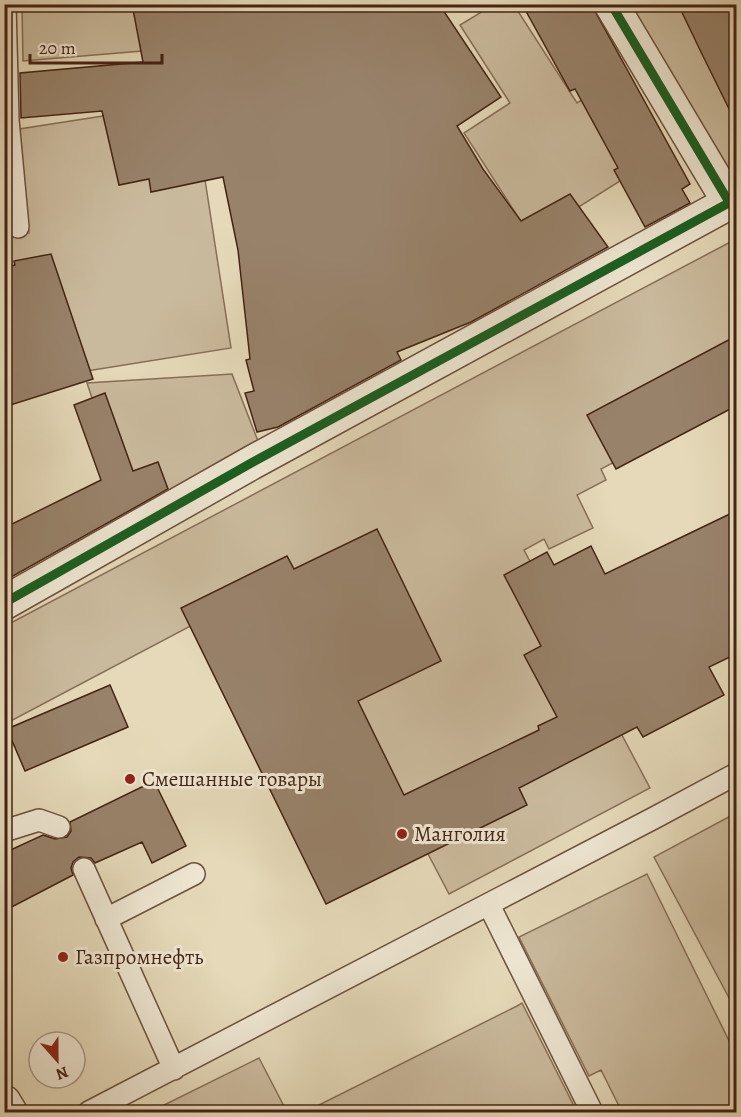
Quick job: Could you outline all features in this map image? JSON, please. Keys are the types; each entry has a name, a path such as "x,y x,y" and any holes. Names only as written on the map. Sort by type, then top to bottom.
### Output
{"street":[{"path":"4,603 253,462 733,200 611,4"},
{"path":"4,1102 10,1113"}],"lane":[{"path":"5,4 8,120 18,227"},
{"path":"89,1113 736,774"},
{"path":"4,831 39,820 59,827"},
{"path":"84,868 174,1069"},
{"path":"106,919 194,873"},
{"path":"489,905 592,1113"}],"shaded area":[{"path":"22,5 145,5 154,50 23,61"},
{"path":"493,5 514,5 577,103 607,84 655,159 531,237 464,133 510,103 460,25"},
{"path":"630,5 736,5 736,182 733,184"},
{"path":"193,102 231,348 5,384 4,200 10,236 29,233 13,130"},
{"path":"736,239 736,397 601,469 606,480 577,495 593,528 549,549 544,539 524,550 650,788 449,894 283,577 5,724 5,626"},
{"path":"232,374 263,454 151,514 106,441 87,383"},
{"path":"736,813 736,1011 654,857"},
{"path":"647,874 736,1055 736,1104 719,1112 622,1112 601,1070 589,1076 519,937"},
{"path":"522,1003 577,1112 305,1112 517,1006"},
{"path":"259,1058 287,1112 150,1112"}],"building":[{"path":"132,4 439,4 501,97 457,126 483,169 521,221 570,194 608,247 471,322 397,352 401,360 278,427 257,432 245,393 254,391 246,360 250,359 238,250 223,177 151,192 149,179 119,185 102,111 21,118 20,73 143,62"},
{"path":"522,4 591,4 690,184 682,189 690,203 645,227 614,170 618,168 575,89 570,91"},
{"path":"678,4 736,4 736,123 700,50"},
{"path":"51,254 93,379 4,407 4,268 15,265 14,261"},
{"path":"736,336 736,406 616,469 587,415"},
{"path":"105,393 133,471 158,462 168,489 4,581 4,528 101,480 74,405"},
{"path":"736,511 736,654 709,667 724,695 643,737 637,727 519,788 527,805 326,904 181,608 287,556 294,569 377,529 441,661 358,701 404,795 539,730 538,726 557,717 524,655 541,646 504,575 547,552 554,565 591,546 605,574"},
{"path":"110,685 128,727 25,771 7,729"},
{"path":"154,781 186,846 152,863 142,842 95,863 91,858 79,857 73,862 71,868 73,875 4,911 4,853 43,835 55,839 67,837 71,831 70,822"}],"cycle path":[{"path":"611,4 729,202"},
{"path":"4,603 253,462 736,199"}],"place":[{"name":"Смешанные товары","path":"130,779"},
{"name":"Манголия","path":"402,834"},
{"name":"Газпромнефть","path":"63,957"}]}
